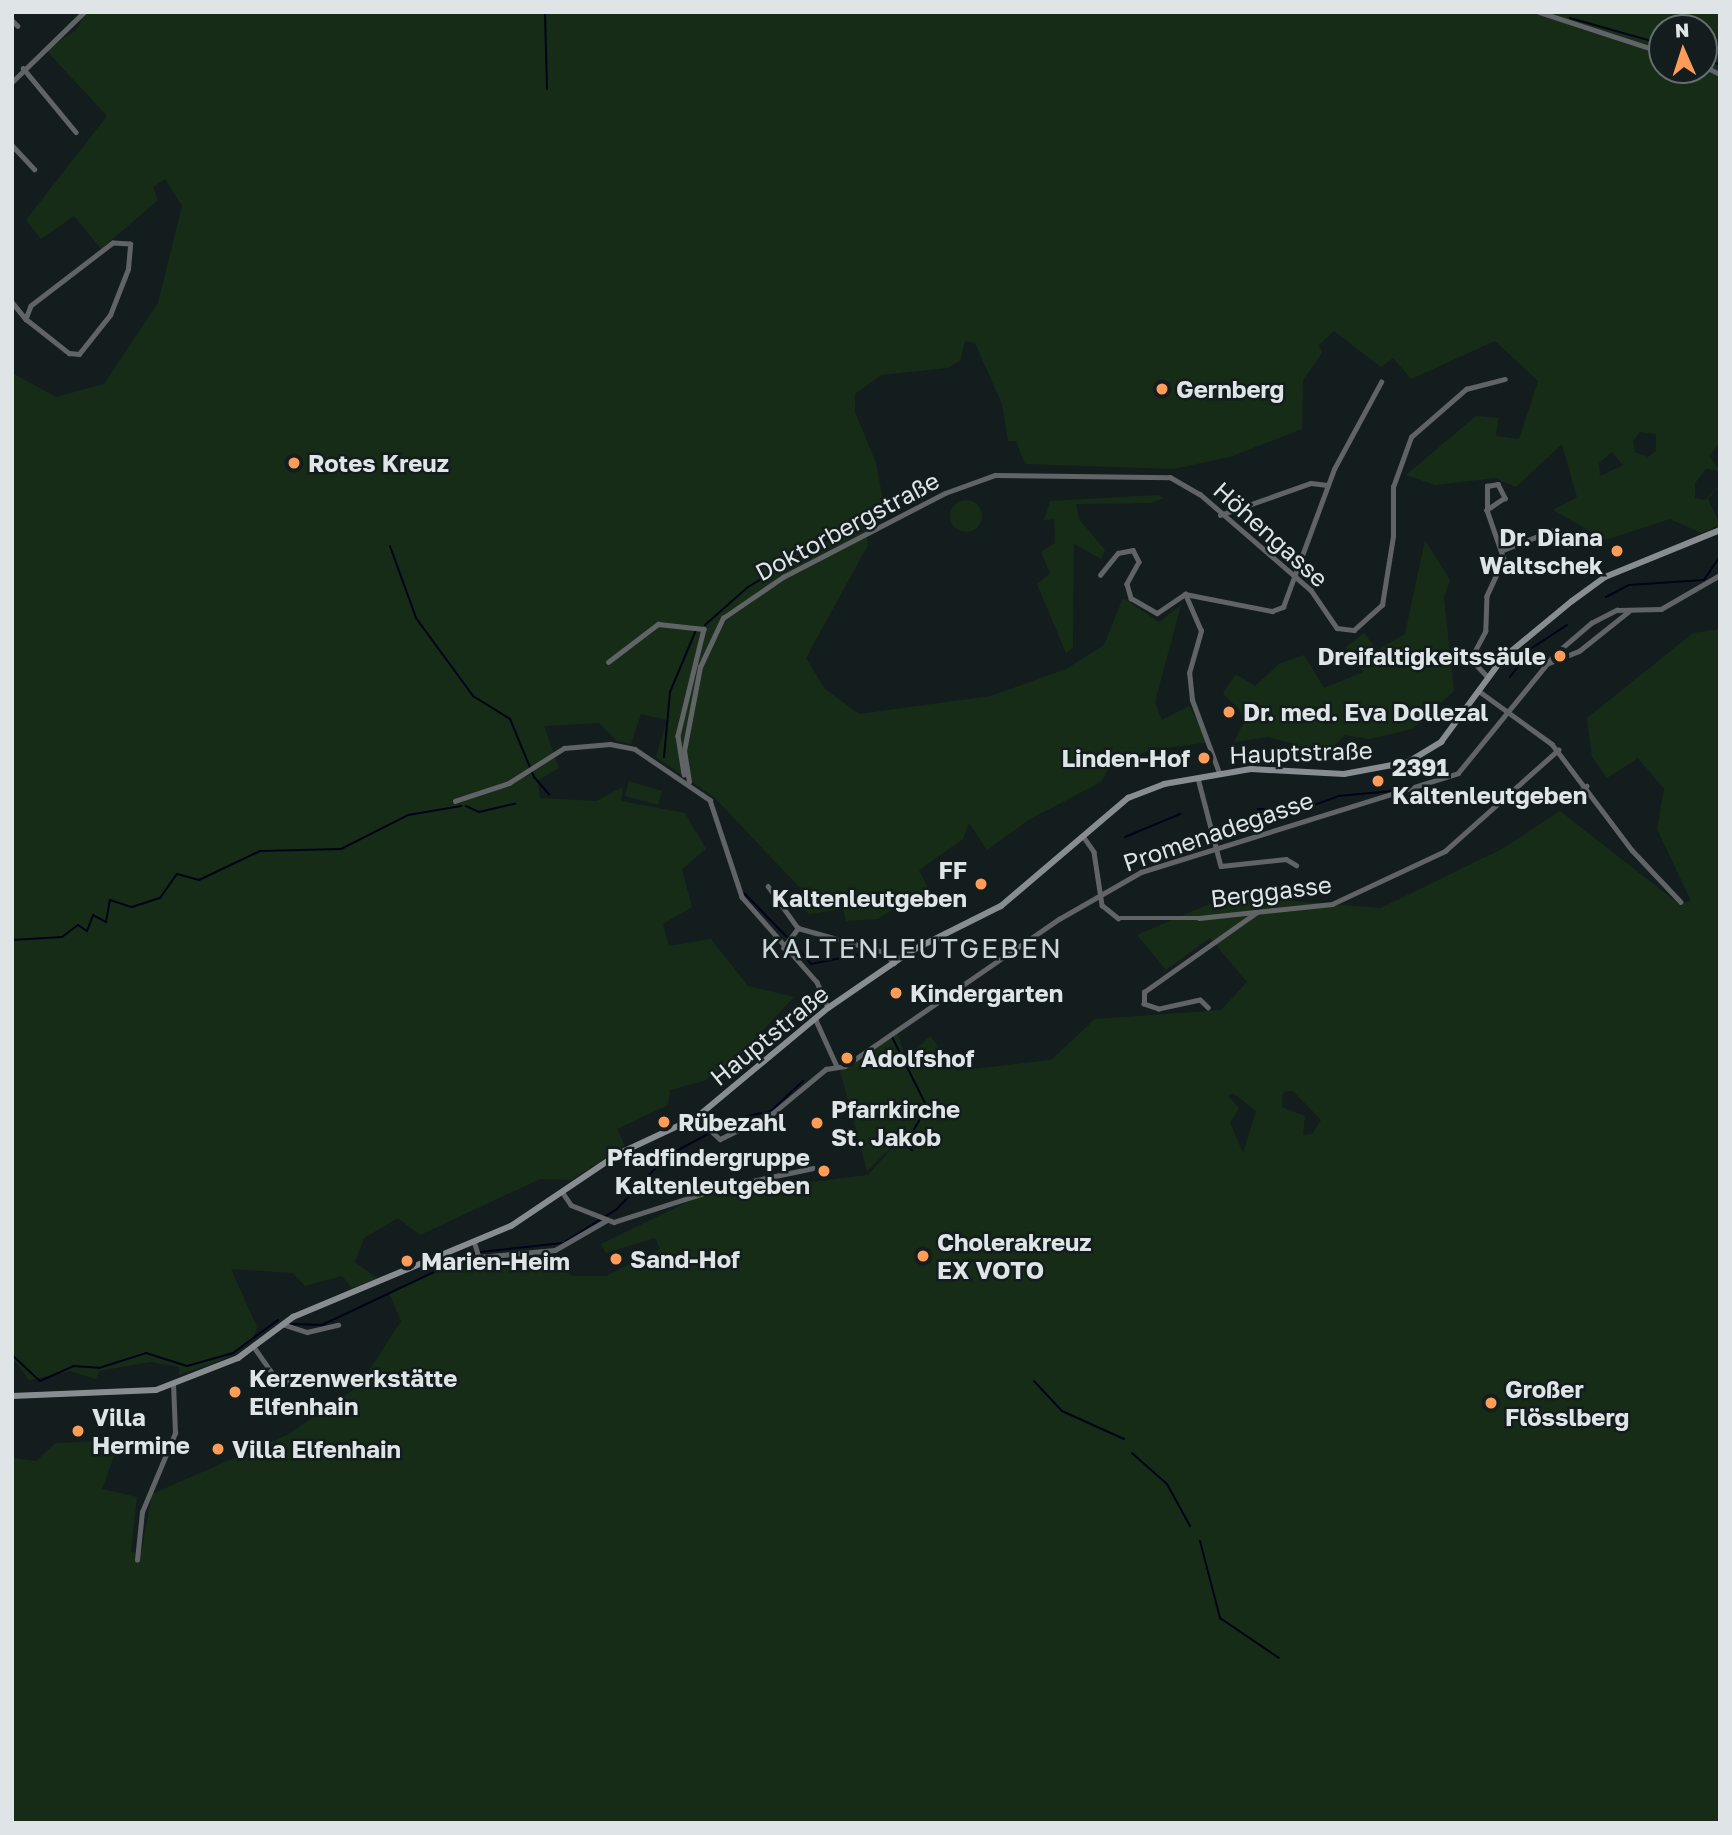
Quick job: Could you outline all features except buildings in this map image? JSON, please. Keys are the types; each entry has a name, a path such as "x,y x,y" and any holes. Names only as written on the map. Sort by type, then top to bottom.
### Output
{"main road":[{"name":"Hauptstraße","path":"12,1396 128,1395 173,1383 254,1347 282,1324 475,1249 618,1154 697,1117 828,1008 894,963 1001,906 1137,793 1219,773 1269,768 1343,774 1398,766 1441,742 1488,677 1517,643 1605,577 1720,530"}],"street":[{"path":"12,82 23,68 84,12"},
{"path":"1539,12 1648,47"},
{"path":"12,20 18,26"},
{"path":"23,68 76,132"},
{"path":"12,145 34,169"},
{"path":"12,302 26,318 74,355 110,315 128,269 128,242 113,243 32,306 26,318"},
{"name":"Höhengasse","path":"1164,475 1200,494 1220,515 1296,579 1341,631 1354,630 1377,612 1393,536 1393,487 1411,437 1466,389 1505,379"},
{"path":"1100,575 1118,552 1133,550 1139,562 1127,584 1131,598 1157,613 1191,590 1276,611 1296,579 1327,485 1381,383"},
{"name":"Doktorbergstraße","path":"689,782 686,733 704,650 723,618 744,601 945,493 995,475 1164,475"},
{"path":"1220,515 1311,483 1327,485"},
{"path":"1487,510 1505,498 1499,484 1487,486 1487,510 1503,550 1501,572 1487,596 1486,631 1471,657 1488,677"},
{"path":"1503,550 1551,531"},
{"name":"Promenadegasse","path":"697,1117 715,1137 774,1113 836,1064 845,1066 1099,893 1219,847 1452,776 1570,640 1609,612 1628,612 1671,605 1720,575"},
{"path":"1185,594 1201,631 1189,673 1192,700 1219,773"},
{"path":"1548,663 1579,651 1628,612"},
{"path":"608,662 657,624 704,629 678,736 689,782"},
{"path":"1479,691 1509,709 1558,750 1632,850 1681,902"},
{"path":"455,801 509,783 564,748 622,745 689,782 717,812 742,897 783,948 817,982 828,1008"},
{"name":"Berggasse","path":"1099,893 1105,909 1122,919 1257,912 1332,904 1445,851 1558,750"},
{"path":"1197,777 1223,867 1286,859 1296,865"},
{"path":"1569,801 1586,786"},
{"path":"1083,836 1094,852 1099,893"},
{"path":"768,886 798,928 884,952 894,963"},
{"path":"1208,1008 1200,1000 1159,1009 1144,1004 1144,992 1257,912"},
{"path":"783,948 798,928"},
{"path":"815,1018 836,1064"},
{"path":"475,1249 558,1249 607,1220 813,1168"},
{"path":"562,1193 571,1205 607,1220"},
{"path":"282,1324 307,1332 338,1325"},
{"path":"254,1347 278,1381 305,1382"},
{"path":"137,1560 142,1513 174,1433 173,1383"}],"green space":[{"path":"86,12 1720,12 1720,443 1709,456 1720,471 1706,469 1695,483 1695,498 1705,500 1720,484 1708,499 1720,525 1701,533 1670,519 1605,540 1553,510 1577,497 1562,444 1516,487 1495,478 1435,485 1406,475 1476,416 1498,418 1496,436 1519,439 1538,381 1495,341 1411,379 1393,358 1381,367 1334,331 1319,345 1322,353 1303,380 1302,429 1230,457 1173,469 1025,464 1016,441 1008,441 1002,404 975,343 965,341 960,361 947,368 881,375 855,394 855,412 876,463 886,516 866,530 868,545 806,658 825,689 859,714 991,696 1066,669 1104,645 1123,598 1159,622 1181,605 1155,702 1162,720 1189,706 1209,742 1151,750 1111,765 1101,782 1030,819 987,850 969,823 963,839 919,870 930,892 923,902 917,906 911,897 878,919 846,921 843,909 809,914 799,904 802,890 714,797 656,757 667,720 641,714 631,744 617,741 599,723 544,726 559,768 538,780 540,798 596,801 623,787 621,801 685,813 706,849 682,869 692,907 663,924 669,946 711,939 748,986 794,997 736,1059 704,1081 670,1090 668,1105 617,1129 625,1146 571,1180 540,1179 420,1235 398,1218 364,1238 355,1262 377,1278 352,1288 342,1276 305,1286 293,1273 231,1269 257,1327 252,1340 222,1360 179,1375 179,1367 150,1362 99,1371 96,1379 70,1371 29,1380 12,1357 12,373 56,397 104,384 158,303 182,206 165,179 153,187 158,200 101,249 74,216 41,239 26,220 107,116 46,50 77,29","holes":["1640,432 1656,434 1656,451 1648,457 1635,452 1633,441","1612,452 1623,465 1600,476 1599,463"]},
{"path":"1159,495 1164,498 1151,503 1076,504 1079,519 1105,550 1101,559 1074,544 1073,648 1066,653 1037,584 1050,573 1041,552 1055,543 1054,519 1044,520 1050,501"},
{"path":"966,500 977,505 982,516 977,527 966,532 955,527 950,516 955,505"},
{"path":"1425,540 1450,580 1444,597 1454,691 1412,729 1370,739 1345,735 1327,753 1268,737 1234,742 1246,718 1223,693 1236,674 1255,686 1279,664 1304,655 1324,688 1363,672 1346,647 1364,633 1377,650 1405,634"},
{"path":"1720,629 1720,1823 12,1823 12,1458 36,1461 56,1443 120,1440 102,1489 137,1497 131,1552 141,1553 152,1494 287,1435 359,1386 401,1321 389,1293 473,1256 508,1260 509,1272 558,1268 573,1276 606,1276 660,1249 655,1238 606,1253 601,1244 702,1195 868,1175 901,1138 867,1171 840,1071 897,1032 906,1059 930,1036 957,1071 1051,1060 1095,1019 1221,1010 1247,982 1210,938 1166,970 1137,935 1228,896 1381,908 1502,849 1560,811 1679,904 1691,901 1657,829 1664,789 1638,758 1607,778 1592,757 1587,718 1693,633","holes":["1293,1091 1321,1120 1312,1134 1303,1135 1305,1116 1282,1107 1283,1092","1233,1093 1256,1111 1243,1153 1230,1123 1239,1108 1228,1096"]},
{"path":"629,781 662,791 658,805 625,796"}],"waterway":[{"path":"545,12 547,89"},
{"path":"1570,18 1648,40"},
{"path":"705,625 748,587 845,529"},
{"path":"390,546 416,618 473,696 510,719 534,777 549,794"},
{"path":"1606,597 1629,585 1704,580 1720,556"},
{"path":"1510,677 1532,648 1567,625"},
{"path":"664,757 670,692 696,630"},
{"path":"1258,809 1303,809 1338,796 1393,791"},
{"path":"466,806 479,812 515,804"},
{"path":"12,940 62,937 78,925 87,931 93,915 106,922 110,900 132,907 160,898 177,874 199,880 260,851 341,849 408,815 461,806"},
{"path":"1125,837 1180,814"},
{"path":"744,893 787,937"},
{"path":"791,941 811,964 872,952"},
{"path":"892,1037 927,1107 905,1145 912,1150"},
{"path":"480,1252 563,1243 617,1209 667,1156 738,1118 771,1111 803,1081"},
{"path":"290,1324 322,1325 474,1253"},
{"path":"12,1355 40,1381 73,1366 99,1368 146,1353 187,1366 233,1353 278,1320"},
{"path":"1034,1381 1062,1411 1124,1439"},
{"path":"1132,1453 1167,1484 1190,1526"},
{"path":"1200,1541 1220,1618 1279,1658"}],"place":[{"name":"Gernberg","path":"1162,389"},
{"name":"Rotes Kreuz","path":"294,463"},
{"name":"Dr. Diana Waltschek","path":"1617,551"},
{"name":"Dreifaltigkeitssäule","path":"1560,656"},
{"name":"Dr. med. Eva Dollezal","path":"1229,712"},
{"name":"Linden-Hof","path":"1204,758"},
{"name":"2391 Kaltenleutgeben","path":"1378,781"},
{"name":"FF Kaltenleutgeben","path":"981,884"},
{"name":"Kindergarten","path":"896,993"},
{"name":"Adolfshof","path":"847,1058"},
{"name":"Rübezahl","path":"664,1122"},
{"name":"Pfarrkirche St. Jakob","path":"817,1123"},
{"name":"Pfadfindergruppe Kaltenleutgeben","path":"824,1171"},
{"name":"Cholerakreuz EX VOTO","path":"923,1256"},
{"name":"Sand-Hof","path":"616,1259"},
{"name":"Marien-Heim","path":"407,1261"},
{"name":"Kerzenwerkstätte Elfenhain","path":"235,1392"},
{"name":"Großer Flösslberg","path":"1491,1403"},
{"name":"Villa Hermine","path":"78,1431"},
{"name":"Villa Elfenhain","path":"218,1449"}],"district":[{"name":"KALTENLEUTGEBEN","path":"912,948"}]}
